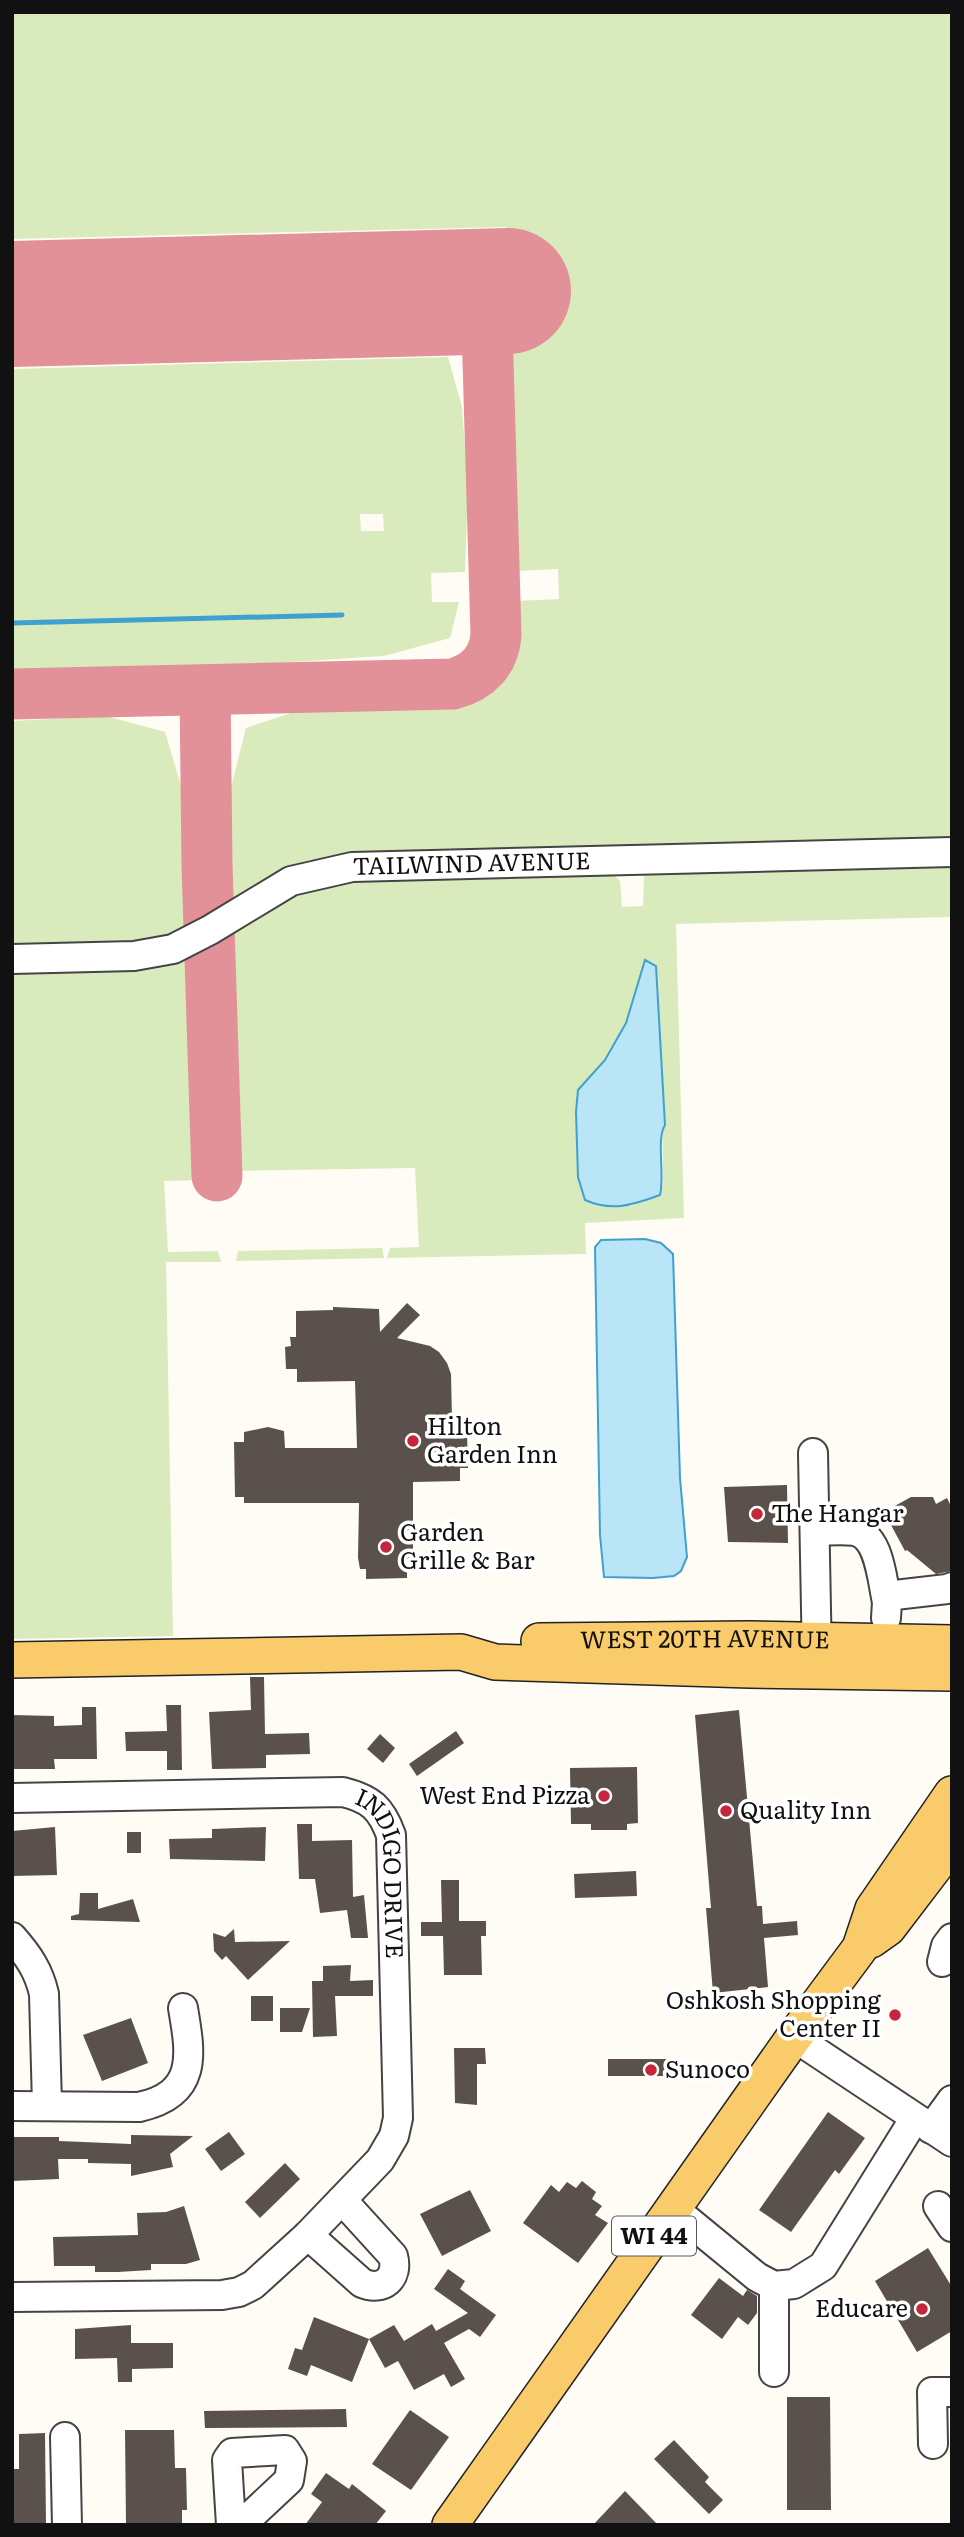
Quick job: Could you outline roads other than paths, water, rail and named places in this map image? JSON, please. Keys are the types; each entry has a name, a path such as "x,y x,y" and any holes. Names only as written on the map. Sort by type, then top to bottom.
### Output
{"main road":[{"name":"WEST 20TH AVENUE","path":"817,1655 884,1641 950,1666"},
{"name":"WEST 20TH AVENUE","path":"12,1660 461,1652 495,1662 817,1655 950,1666"},
{"name":"WI 44","path":"450,2525 860,1948 873,1909 952,1794"},
{"name":"WI 44","path":"860,1948 888,1928 952,1844"}],"street":[{"name":"TAILWIND AVENUE","path":"12,959 134,956 173,948 210,930 291,881 352,867 952,852"},
{"path":"813,1453 817,1655"},
{"path":"815,1531 856,1531 867,1537 874,1549 887,1602 884,1641"},
{"path":"887,1602 895,1595 952,1587"},
{"name":"INDIGO DRIVE","path":"12,1798 343,1792 361,1797 376,1807 385,1818 391,1835 398,2119 387,2151 308,2235 253,2286 222,2295 12,2297"},
{"path":"12,1937 31,1959 41,1979 44,1994 47,2105"},
{"path":"12,2106 139,2107 166,2097 177,2088 189,2063 190,2048 183,2008"},
{"path":"794,2038 933,2130"},
{"path":"674,2209 757,2277 774,2287 794,2284 823,2266 933,2130 952,2100"},
{"path":"308,2235 362,2283 379,2286 389,2281 396,2265 393,2256 342,2200"},
{"path":"774,2287 774,2372"},
{"path":"933,2444 932,2392 952,2392"},
{"path":"65,2437 67,2525"},
{"path":"231,2525 227,2460 232,2453 285,2450 292,2461 289,2480 241,2525"}],"water":[{"path":"645,960 656,966 665,1125 661,1139 660,1195 632,1204 604,1206 585,1200 578,1177 578,1090 605,1060 626,1023"},
{"path":"645,1239 661,1243 673,1254 680,1478 687,1557 681,1571 674,1576 604,1577 600,1535 595,1247 601,1240"}],"waterway":[{"path":"12,623 342,615"}],"place":[{"name":"Hilton Garden Inn","path":"413,1441"},
{"name":"The Hangar","path":"757,1514"},
{"name":"Garden Grille & Bar","path":"386,1547"},
{"name":"West End Pizza","path":"604,1796"},
{"name":"Quality Inn","path":"726,1811"},
{"name":"Oshkosh Shopping Center II","path":"895,2015"},
{"name":"Sunoco","path":"651,2070"},
{"name":"Educare","path":"922,2309"}]}
